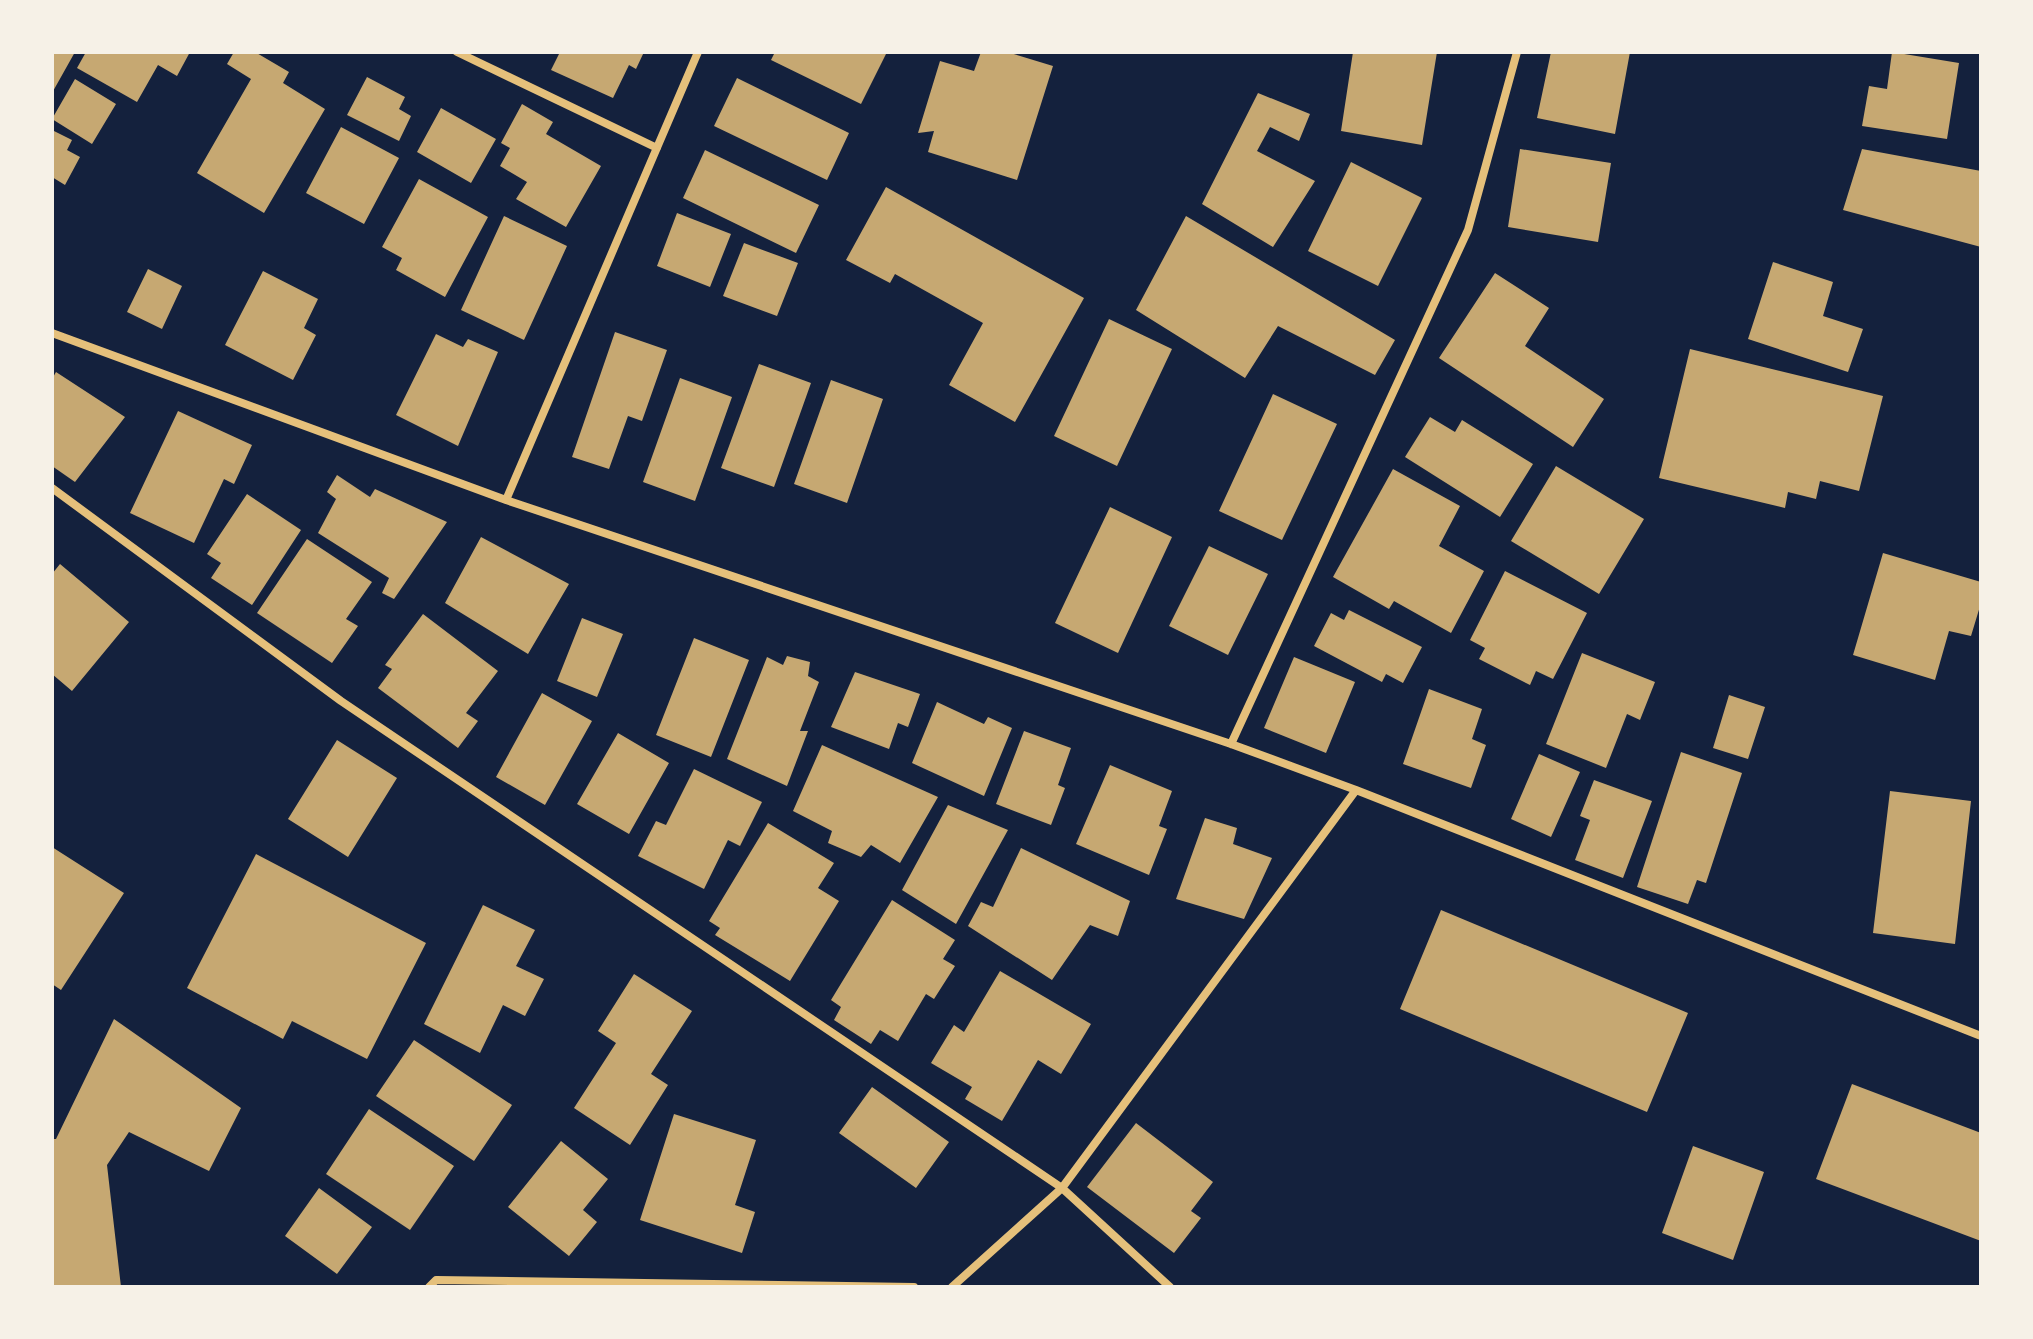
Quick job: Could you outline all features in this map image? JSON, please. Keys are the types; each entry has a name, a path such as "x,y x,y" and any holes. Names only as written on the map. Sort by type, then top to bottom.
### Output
{"street":[{"path":"457,52 657,148"},
{"path":"506,500 698,52"},
{"path":"1231,744 1468,230 1517,52"},
{"path":"52,333 506,500 1231,744 1356,790 1981,1036"},
{"path":"52,488 341,701 1062,1188 1170,1287"},
{"path":"952,1287 1062,1188 1356,790"},
{"path":"429,1287 436,1280 914,1287"}],"building":[{"path":"52,52 75,52 52,93"},
{"path":"86,52 190,52 177,76 158,65 137,102 77,68"},
{"path":"234,52 255,52 289,72 283,83 325,109 264,213 197,173 251,79 227,64"},
{"path":"560,52 644,52 636,69 629,65 613,98 551,70"},
{"path":"775,52 887,52 861,104 771,60"},
{"path":"981,52 1007,52 1053,66 1017,180 928,152 934,131 918,133 940,61 974,71"},
{"path":"1353,52 1437,52 1422,145 1341,131"},
{"path":"1551,52 1630,52 1615,134 1537,118"},
{"path":"1892,52 1959,63 1947,139 1862,126 1869,86 1887,89"},
{"path":"367,77 405,97 399,109 411,116 399,141 347,115"},
{"path":"737,78 849,133 827,180 714,126"},
{"path":"75,79 116,104 92,144 52,119"},
{"path":"1258,93 1310,114 1299,141 1270,127 1257,151 1315,181 1273,247 1202,204"},
{"path":"522,104 553,122 546,134 601,166 566,227 516,199 527,182 500,166 510,148 501,143"},
{"path":"441,108 496,139 471,183 417,152"},
{"path":"341,127 399,158 364,224 306,193"},
{"path":"52,130 72,140 67,150 80,157 65,185 52,177"},
{"path":"1520,149 1611,163 1598,242 1508,227"},
{"path":"1862,149 1981,171 1981,247 1843,210"},
{"path":"705,150 819,205 796,253 683,198"},
{"path":"1351,162 1422,198 1378,286 1308,251"},
{"path":"419,179 488,217 445,297 396,270 402,258 382,247"},
{"path":"886,187 1084,298 1015,422 949,385 983,323 895,274 890,283 846,260"},
{"path":"677,213 731,234 710,287 657,266"},
{"path":"504,216 567,246 524,340 461,310"},
{"path":"1186,216 1395,340 1375,375 1278,326 1245,378 1136,310"},
{"path":"744,243 798,263 777,316 723,296"},
{"path":"1773,262 1833,282 1823,316 1863,329 1848,372 1748,339"},
{"path":"148,269 182,286 162,329 127,312"},
{"path":"263,271 318,299 304,328 316,335 293,380 225,345"},
{"path":"1495,273 1549,308 1525,346 1604,399 1573,447 1439,358"},
{"path":"1109,319 1172,349 1117,466 1054,436"},
{"path":"615,332 667,350 642,421 628,416 609,469 572,457"},
{"path":"436,334 463,347 468,339 498,352 458,446 396,415"},
{"path":"1690,349 1883,396 1859,491 1820,481 1816,499 1788,492 1785,508 1659,478"},
{"path":"759,364 811,383 774,487 721,468"},
{"path":"56,372 125,417 75,482 52,466 52,379"},
{"path":"680,378 732,397 695,501 643,482"},
{"path":"831,380 883,399 847,503 794,484"},
{"path":"1273,394 1337,424 1282,540 1219,511"},
{"path":"178,411 252,445 234,484 224,479 194,543 130,513"},
{"path":"1430,417 1455,432 1462,420 1533,464 1500,517 1405,457"},
{"path":"1556,466 1644,519 1599,594 1511,541"},
{"path":"1393,469 1460,506 1439,546 1484,571 1451,633 1394,601 1389,609 1333,577"},
{"path":"337,475 370,497 375,489 447,522 394,599 382,593 389,578 318,533 336,499 327,492"},
{"path":"247,494 301,530 252,605 211,578 221,563 207,554"},
{"path":"1110,507 1172,537 1118,653 1055,623"},
{"path":"481,537 569,584 528,654 445,603"},
{"path":"307,539 372,582 346,619 358,626 332,663 257,613"},
{"path":"1209,546 1268,574 1228,655 1169,626"},
{"path":"1883,553 1981,582 1981,603 1971,636 1949,631 1935,680 1853,655"},
{"path":"60,564 129,622 72,691 52,674 52,574"},
{"path":"1505,571 1587,613 1553,679 1536,671 1530,685 1479,659 1485,648 1470,640"},
{"path":"1349,610 1422,647 1403,683 1386,674 1382,682 1314,646 1331,613 1344,620"},
{"path":"423,614 498,671 466,713 478,721 458,748 378,688 392,669 385,665"},
{"path":"582,618 623,634 597,697 557,681"},
{"path":"694,638 749,660 711,757 656,735"},
{"path":"1582,653 1655,682 1640,720 1627,714 1606,768 1546,744"},
{"path":"787,656 810,662 808,676 819,682 800,731 808,731 787,786 727,759 767,657 783,665"},
{"path":"1294,657 1355,682 1326,753 1264,728"},
{"path":"855,672 920,694 908,727 898,723 889,749 831,727"},
{"path":"1429,689 1482,709 1472,739 1486,745 1471,788 1403,764"},
{"path":"542,693 592,721 545,805 496,777"},
{"path":"1729,695 1765,707 1748,759 1713,748"},
{"path":"937,702 984,724 988,717 1012,728 984,796 912,763"},
{"path":"1024,731 1071,748 1058,785 1065,788 1051,825 996,804"},
{"path":"618,733 669,763 629,834 577,804"},
{"path":"337,740 397,778 348,857 288,819"},
{"path":"822,745 938,797 900,863 871,845 861,857 828,843 832,831 793,811"},
{"path":"1681,752 1742,773 1706,883 1697,880 1688,904 1637,887"},
{"path":"1539,754 1580,772 1551,837 1511,819"},
{"path":"1110,765 1172,791 1159,826 1167,829 1149,875 1076,844"},
{"path":"694,769 762,802 740,846 728,840 704,889 638,856 656,821 666,825"},
{"path":"1594,780 1652,801 1623,878 1575,860 1590,820 1580,816"},
{"path":"1890,791 1971,801 1955,944 1873,933"},
{"path":"948,805 1008,830 956,924 902,890"},
{"path":"1205,818 1237,828 1233,844 1272,858 1244,919 1176,899"},
{"path":"768,823 834,863 818,888 839,901 790,981 715,935 720,928 709,921"},
{"path":"52,847 124,893 61,990 52,984"},
{"path":"1021,848 1130,901 1118,936 1090,925 1052,980 968,926 981,902 993,907"},
{"path":"256,854 426,943 367,1059 292,1021 283,1039 187,988"},
{"path":"892,900 955,940 943,959 955,966 934,999 926,994 898,1041 880,1030 871,1044 834,1020 841,1007 831,1000"},
{"path":"483,905 535,930 516,966 544,979 525,1016 503,1005 480,1053 424,1024"},
{"path":"1441,910 1688,1013 1647,1112 1400,1009"},
{"path":"1000,971 1091,1024 1061,1074 1038,1060 1002,1121 965,1099 972,1087 931,1063 954,1025 964,1032"},
{"path":"634,974 692,1011 651,1074 668,1085 630,1145 574,1108 616,1043 598,1031"},
{"path":"114,1019 241,1108 209,1171 129,1132 107,1165 121,1287 52,1287 52,1139 56,1139"},
{"path":"414,1040 512,1105 474,1161 376,1096"},
{"path":"1852,1084 1981,1133 1981,1241 1816,1179"},
{"path":"872,1087 949,1142 916,1188 839,1133"},
{"path":"369,1109 454,1166 410,1230 326,1174"},
{"path":"674,1114 756,1140 735,1205 755,1212 742,1253 640,1220"},
{"path":"1136,1123 1213,1182 1191,1211 1201,1218 1174,1253 1087,1187"},
{"path":"561,1141 608,1179 583,1210 597,1222 569,1256 508,1207"},
{"path":"1693,1146 1764,1172 1733,1260 1662,1233"},
{"path":"319,1188 372,1227 337,1274 285,1236"}]}
